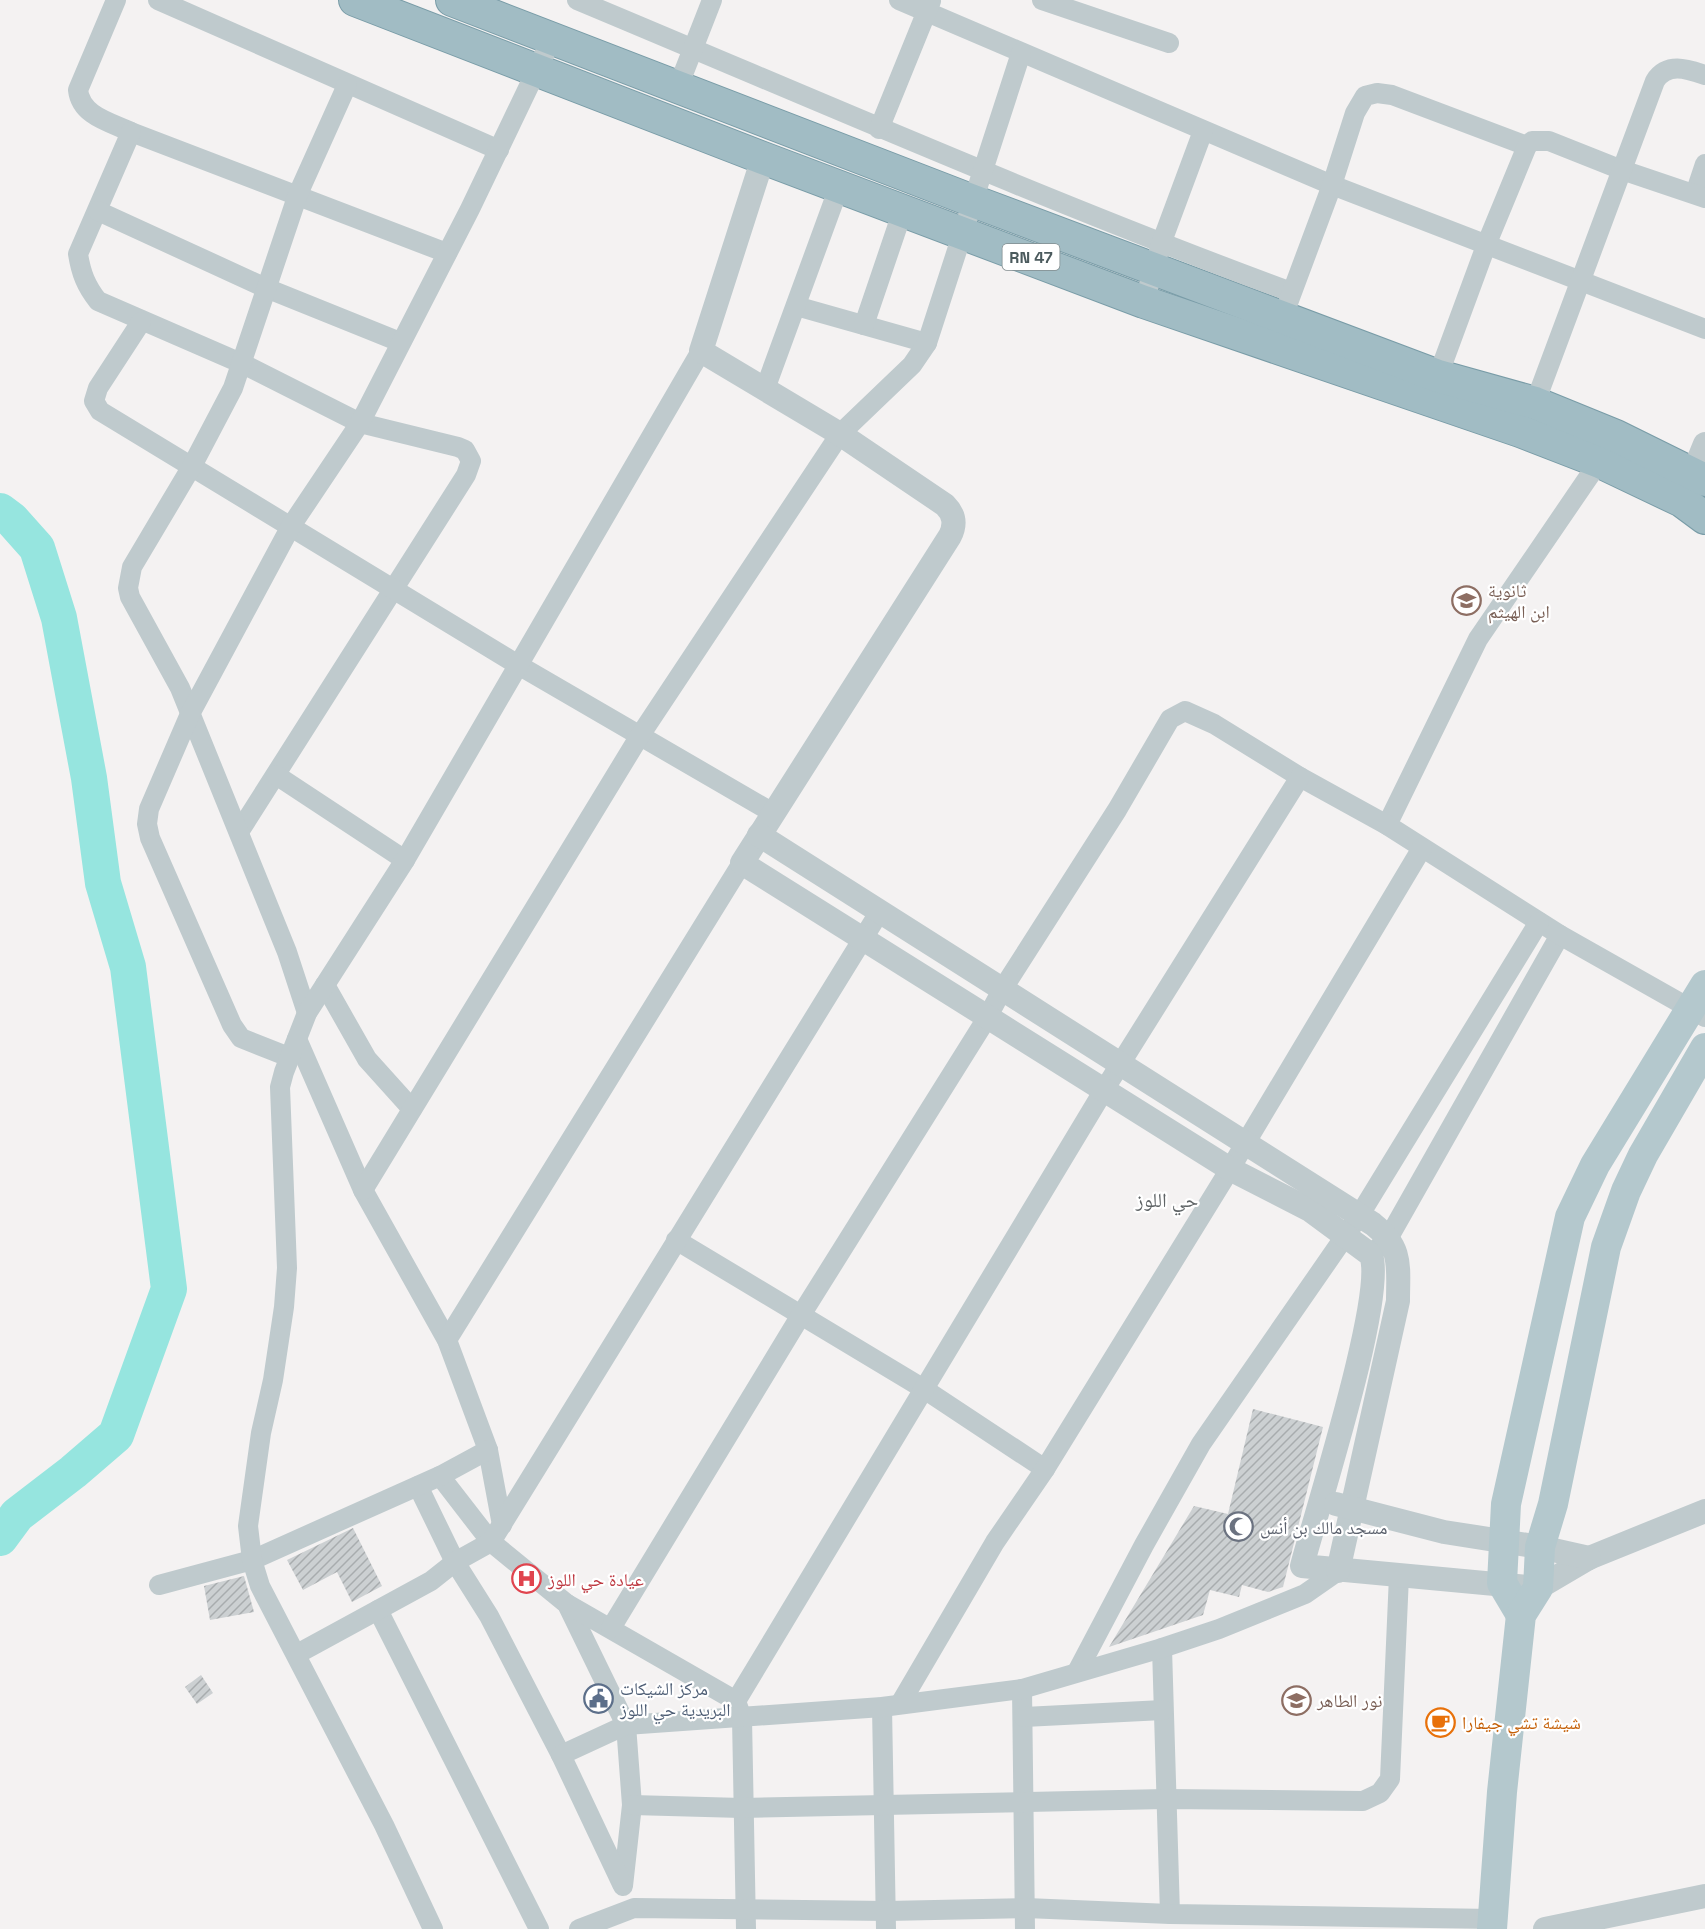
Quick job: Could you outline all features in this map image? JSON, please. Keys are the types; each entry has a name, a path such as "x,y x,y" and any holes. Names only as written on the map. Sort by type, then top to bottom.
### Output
{"highway":[{"name":"RN 47","path":"355,0 1144,302 1520,431 1608,449"},
{"name":"RN 47","path":"470,3 552,38 973,201 1158,256 1288,304 1438,376 1536,403 1608,449 1696,493"}],"main road":[{"path":"1521,1615 1502,1583 1506,1504 1570,1217 1594,1165 1700,1004"},
{"path":"1492,1924 1502,1792 1521,1615 1538,1588 1540,1547 1553,1504 1606,1247 1643,1155 1705,1048"},
{"path":"1570,1217 1614,1225"}],"street":[{"path":"116,0 78,90 79,97 90,112 130,132 298,194 447,253"},
{"path":"158,0 499,150"},
{"path":"577,0 879,129 983,170 1158,256"},
{"path":"678,87 712,0"},
{"path":"899,0 929,6 1021,53 1332,184 1705,329"},
{"path":"1042,0 1168,43"},
{"path":"879,129 929,6"},
{"path":"293,1048 241,1038 232,1025 150,838 147,824 148,809 190,714 291,526 360,423 499,150 552,38"},
{"path":"363,1190 639,737 840,434 912,365 927,343 1021,53"},
{"path":"1536,403 1580,280 1660,74 1680,68 1705,75"},
{"path":"307,1013 287,952 180,688 130,597 128,588 132,567 192,466 233,388 243,364 298,194 347,85"},
{"path":"1288,304 1360,102 1365,96 1377,93 1392,95 1527,146"},
{"path":"1144,302 1203,131"},
{"path":"130,132 78,254 81,273 98,301 243,364 360,423 458,447 465,450 471,461 466,475 239,832"},
{"path":"1438,376 1487,243 1527,146 1532,141 1549,141 1622,170 1700,196 1705,164"},
{"path":"433,1929 384,1824 260,1586 252,1560 248,1526 253,1479 284,1307 286,1268 280,1087 307,1013 405,860 520,666 701,351 763,158"},
{"path":"765,390 839,187"},
{"path":"864,326 903,210"},
{"path":"98,211 266,288 400,342"},
{"path":"796,306 927,343"},
{"path":"141,321 98,388 94,401 100,411 520,666 773,813"},
{"path":"447,1340 759,835 953,530 953,516 945,505 840,434 701,351"},
{"path":"1696,493 1705,444"},
{"path":"1388,825 1478,639 1608,449"},
{"path":"611,1628 801,1315 987,1018 1002,990 1117,810 1170,719 1177,713 1185,711 1200,716 1300,777 1388,825 1560,935 1700,1004"},
{"path":"276,776 405,860"},
{"path":"746,1929 739,1709 924,1389 1104,1090 1300,777"},
{"path":"561,1755 626,1725 739,1709 891,1706 1022,1689 1162,1648 1305,1594 1338,1570 1398,1301 1398,1258 1389,1237 1352,1225 1316,1201 1245,1144 759,835"},
{"path":"886,1920 884,1805 891,1706 995,1542 1046,1469 1230,1169 1422,848"},
{"path":"742,863 1230,1169 1316,1201"},
{"path":"297,1654 431,1581 455,1562 491,1542 880,911"},
{"path":"1077,1672 1144,1545 1201,1444 1352,1225 1539,922"},
{"path":"1371,1255 1389,1237 1560,935"},
{"path":"325,985 367,1059 412,1109"},
{"path":"1490,1002 1516,1014"},
{"path":"293,1048 363,1190 447,1340 488,1450 502,1526"},
{"path":"1305,1594 1302,1566 1362,1346 1375,1280 1371,1255 1352,1225"},
{"path":"676,1240 924,1389 1046,1469"},
{"path":"159,1585 252,1560 440,1476 488,1450"},
{"path":"440,1476 491,1542 567,1604 611,1628 739,1709"},
{"path":"418,1486 455,1562 489,1616 561,1755 634,1908"},
{"path":"1320,1500 1444,1532 1540,1547 1589,1558"},
{"path":"1302,1566 1538,1588 1589,1558 1705,1512"},
{"path":"633,1805 742,1808 1166,1799 1363,1801 1380,1793 1390,1779 1399,1576"},
{"path":"567,1604 626,1725 633,1805 623,1886"},
{"path":"378,1610 539,1929"},
{"path":"1162,1648 1170,1914"},
{"path":"1022,1689 1025,1929"},
{"path":"1024,1717 1163,1710"},
{"path":"1545,1929 1705,1896"},
{"path":"579,1929 634,1908 746,1909 886,1920 1026,1908 1170,1914 1241,1922 1492,1924"}],"building":[{"name":"مسجد مالك بن أنس","path":"1253,1409 1323,1427 1283,1587 1268,1592 1242,1585 1239,1597 1210,1590 1203,1615 1109,1647 1194,1506 1228,1514"},
{"path":"353,1528 382,1586 352,1602 337,1572 303,1590 287,1560"},
{"path":"244,1576 254,1612 210,1620 204,1586"},
{"path":"201,1675 213,1693 197,1704 185,1687"}],"waterway":[{"path":"0,511 12,520 37,548 59,618 89,778 103,883 128,967 169,1289 116,1435 17,1515 0,1538"}],"place":[{"name":"ثانوية ابن الهيثم","path":"1467,600"},
{"name":"مسجد مالك بن أنس","path":"1239,1527"},
{"name":"عيادة حي اللوز","path":"527,1579"},
{"name":"مركز الشيكات البريدية حي اللوز","path":"599,1698"},
{"name":"نور الطاهر","path":"1296,1700"},
{"name":"شيشة تشي جيفارا","path":"1441,1722"}],"district":[{"name":"حي اللوز","path":"1167,1200"}]}
